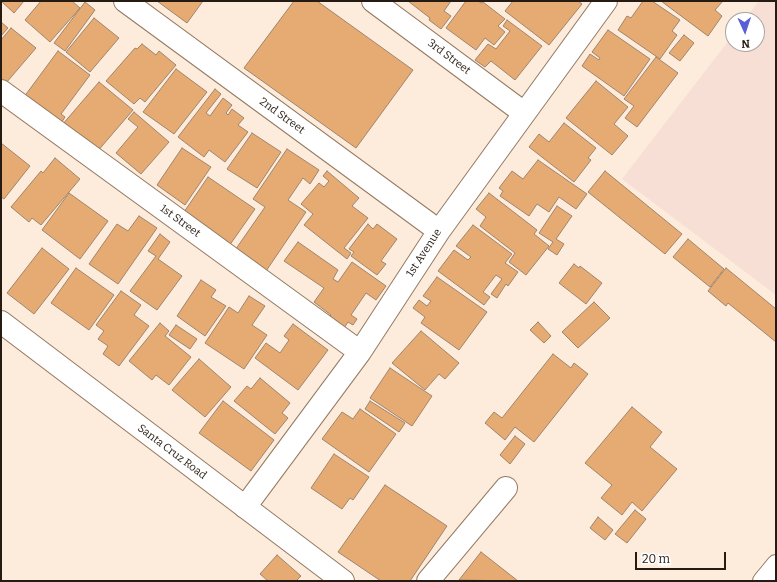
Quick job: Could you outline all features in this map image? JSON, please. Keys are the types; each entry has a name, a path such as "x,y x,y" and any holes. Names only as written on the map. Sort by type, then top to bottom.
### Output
{"street":[{"name":"2nd Street","path":"125,1 438,231"},
{"name":"3rd Street","path":"374,1 524,113"},
{"name":"1st Avenue","path":"245,507 360,352 438,231 606,1"},
{"name":"1st Street","path":"1,90 360,352"},
{"name":"Santa Cruz Road","path":"1,322 343,581"},
{"path":"428,581 506,488"}],"lane":[{"path":"762,581 776,564"}],"shaded area":[{"path":"759,1 776,1 776,295 622,179 725,45 725,52 765,52 765,12 750,12"}],"building":[{"path":"1,1 24,1 14,13"},
{"path":"41,1 72,1 80,8 50,42 25,20"},
{"path":"157,1 203,1 187,23"},
{"path":"294,1 317,1 413,70 356,148 244,68"},
{"path":"408,1 451,1 444,11 451,16 441,29 429,20 430,18"},
{"path":"466,1 483,2 505,19 498,26 505,32 494,45 485,38 476,50 446,28"},
{"path":"513,1 578,1 582,4 549,45 505,11"},
{"path":"643,1 652,1 680,20 672,31 677,35 660,59 618,30 627,16 631,18"},
{"path":"661,1 723,1 715,10 722,16 708,36"},
{"path":"85,2 95,10 65,51 54,43"},
{"path":"94,18 119,38 90,72 66,52"},
{"path":"507,20 542,46 515,80 491,61 485,67 475,60 488,44 496,49 510,31 503,26"},
{"path":"1,22 8,28 1,36"},
{"path":"11,28 36,48 6,83 1,79 1,40"},
{"path":"608,30 650,59 624,96 582,66 590,54 599,60 600,58 592,52"},
{"path":"684,35 694,43 680,61 669,53"},
{"path":"142,44 156,55 159,51 176,65 145,102 140,98 134,104 106,81 135,48 137,49"},
{"path":"58,51 90,75 61,114 65,117 58,128 21,101"},
{"path":"656,57 678,73 637,127 625,118 634,106 624,99"},
{"path":"176,69 207,92 174,134 143,112"},
{"path":"596,81 628,107 614,124 628,136 612,155 566,118"},
{"path":"99,82 133,110 96,153 62,125"},
{"path":"215,89 221,94 206,113 210,116 223,98 232,105 226,113 228,115 232,109 244,118 238,125 248,132 225,162 209,150 204,157 178,137"},
{"path":"134,112 169,142 141,174 116,153 138,127 128,119"},
{"path":"564,123 596,148 588,158 591,160 574,182 529,147 539,134 549,142"},
{"path":"252,133 281,152 257,188 227,169"},
{"path":"1,143 30,166 4,199 1,197"},
{"path":"182,148 211,167 185,205 157,185"},
{"path":"287,149 319,170 310,184 303,178 288,200 306,212 262,277 231,256 265,207 253,199"},
{"path":"55,158 80,179 41,225 32,218 29,222 11,207 41,171 43,173"},
{"path":"538,160 587,194 576,209 559,197 549,212 537,204 529,216 500,196 503,191 499,188 512,171 523,179"},
{"path":"327,171 359,198 352,206 368,218 344,248 351,253 347,259 304,225 313,214 301,204 319,183 324,187 329,181 323,176"},
{"path":"605,171 682,234 665,254 588,192"},
{"path":"208,177 255,209 229,246 173,228"},
{"path":"69,193 108,221 80,259 42,230"},
{"path":"489,193 537,230 534,234 549,246 526,275 509,262 515,253 480,226 486,217 476,209"},
{"path":"557,206 572,216 556,239 564,244 557,255 548,249 553,242 539,233"},
{"path":"139,216 157,228 118,284 89,264 117,224 128,231"},
{"path":"368,224 373,229 377,224 397,239 381,261 386,264 377,275 351,256 354,252 349,249"},
{"path":"473,225 512,254 505,263 518,272 508,286 506,284 497,298 491,294 502,279 496,275 483,292 490,297 484,305 438,271 454,250 468,260 471,257 456,246"},
{"path":"160,234 170,242 158,259 182,276 157,310 130,291 156,256 148,251"},
{"path":"688,239 724,269 710,287 673,257"},
{"path":"298,242 338,270 333,279 338,282 352,262 386,286 376,300 366,293 351,315 357,319 353,325 348,322 344,328 329,318 331,315 314,302 324,288 284,261"},
{"path":"42,248 69,269 34,314 7,293"},
{"path":"574,264 579,268 580,266 602,283 586,304 559,283"},
{"path":"76,268 114,295 89,330 51,303"},
{"path":"726,268 776,309 776,342 728,303 726,306 708,291"},
{"path":"437,277 487,312 459,350 421,323 425,317 413,308 419,300 427,306 431,301 423,296"},
{"path":"201,280 216,290 211,297 226,306 205,336 177,316"},
{"path":"121,291 141,305 134,315 149,326 119,366 103,354 108,346 98,339 104,331 96,325"},
{"path":"249,296 265,306 252,325 267,335 244,369 205,343 229,307 238,313"},
{"path":"594,302 610,318 578,348 562,332"},
{"path":"538,322 551,336 544,343 530,330"},
{"path":"160,323 169,331 165,336 191,357 169,385 156,375 152,380 129,361"},
{"path":"293,324 328,350 298,390 255,358 266,343 280,353 289,340 284,336"},
{"path":"176,325 197,339 190,349 169,335"},
{"path":"421,331 459,363 445,379 439,374 425,390 392,363"},
{"path":"553,354 571,368 574,363 588,374 534,442 515,427 505,440 485,423 494,412 502,418"},
{"path":"199,359 231,387 205,417 172,390"},
{"path":"390,368 432,396 412,426 370,398"},
{"path":"260,378 290,403 282,413 288,418 275,434 234,401 247,386 251,389"},
{"path":"223,401 274,440 251,471 199,433"},
{"path":"370,401 405,423 399,432 365,409"},
{"path":"632,407 662,432 650,447 677,469 642,511 632,502 622,515 601,498 612,485 585,463"},
{"path":"360,409 396,434 369,472 322,439 342,412 353,419"},
{"path":"515,436 525,444 510,464 500,455"},
{"path":"334,454 369,477 353,500 350,498 342,509 311,488"},
{"path":"385,485 447,526 410,581 381,581 338,552"},
{"path":"635,510 646,519 627,543 615,534"},
{"path":"598,517 613,530 605,540 590,528"},
{"path":"481,552 518,581 459,580"},
{"path":"277,555 301,576 296,581 268,581 260,574"}]}
